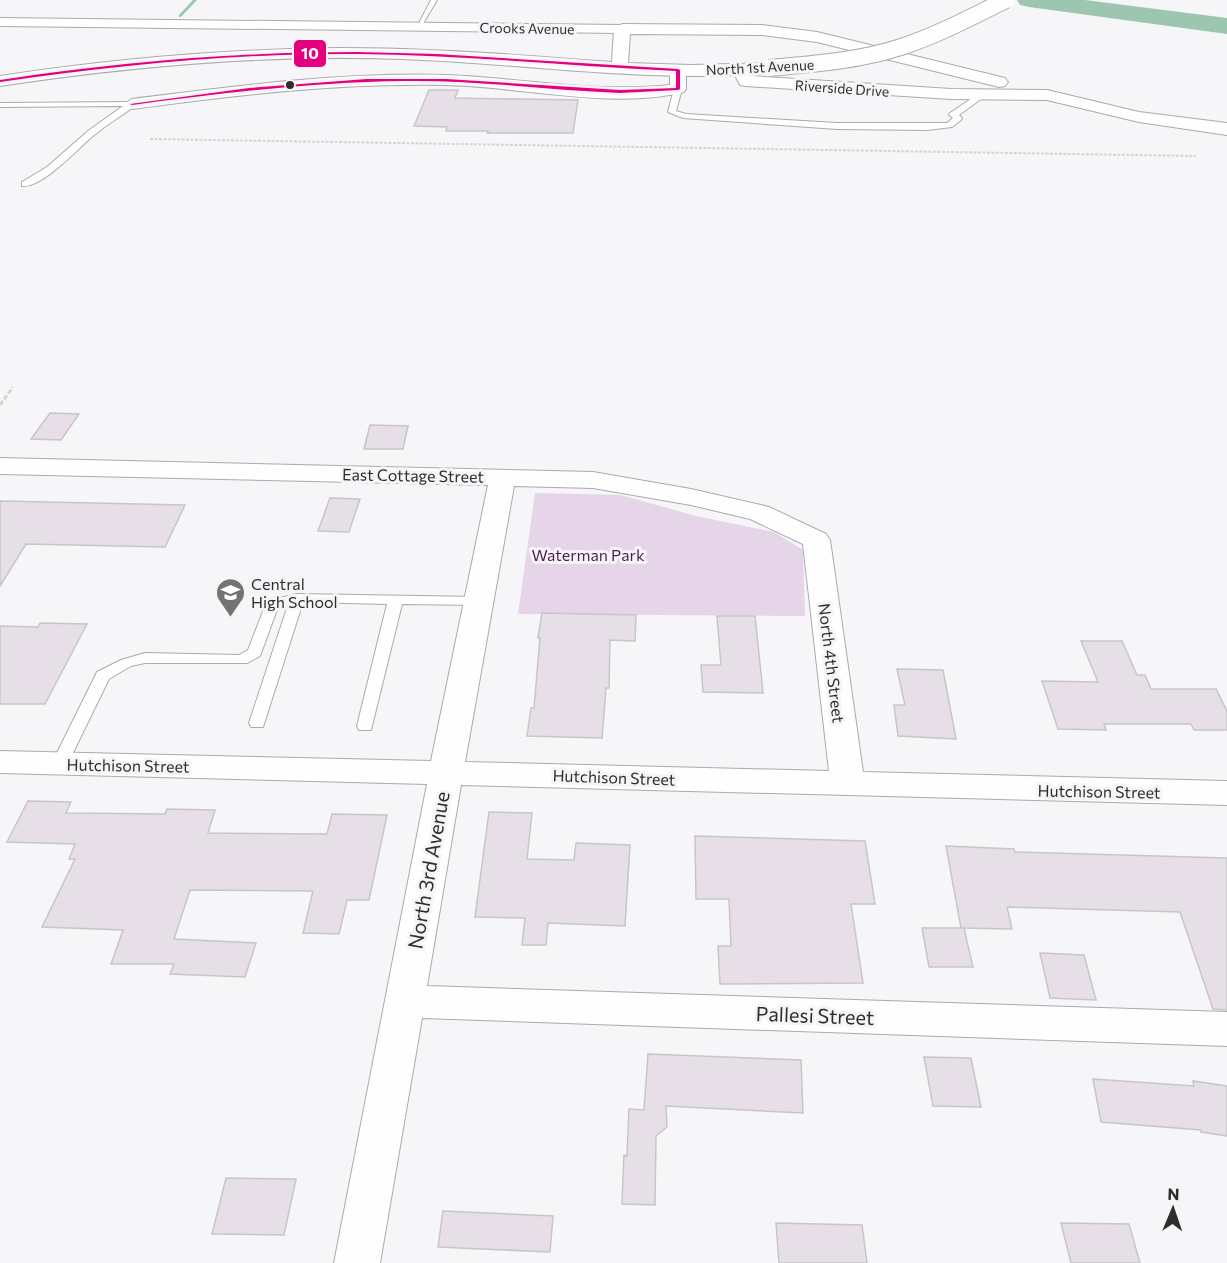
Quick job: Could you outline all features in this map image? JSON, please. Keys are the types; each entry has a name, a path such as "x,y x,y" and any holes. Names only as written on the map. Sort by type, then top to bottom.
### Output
{"street":[{"name":"North 1st Avenue","path":"0,81 169,59 298,53 457,56 678,70 769,68 850,59 896,48 918,41 1006,0"},
{"name":"Crooks Avenue","path":"0,22 762,30 818,37 1047,95"},
{"path":"620,67 622,29"},
{"path":"132,104 256,88 374,80 449,80 625,92 678,89 678,70"},
{"name":"Riverside Drive","path":"741,70 746,81 951,94 1047,95 1139,117 1227,129"},
{"name":"Riverside Drive","path":"951,94 977,99 1026,99 1047,95"},
{"name":"East Cottage Street","path":"0,466 593,480 691,497 759,513 816,540"},
{"name":"North 3rd Avenue","path":"357,1263 502,477"},
{"name":"North 4th Street","path":"816,540 848,785"},
{"name":"Hutchison Street","path":"0,762 1227,794"},
{"name":"Pallesi Street","path":"404,1001 1227,1029"}],"lane":[{"path":"419,26 434,0"},
{"path":"678,89 672,112 686,116 837,126 927,127 949,125 958,118 952,115 977,99"},
{"path":"0,105 132,104"},
{"path":"25,184 43,175 63,160 86,137 132,104"},
{"path":"60,763 103,676 126,663 145,658 242,660 255,653 272,604 297,598 479,600"},
{"path":"257,723 297,598"},
{"path":"365,726 396,599"}],"path":[{"path":"150,139 1196,156"},
{"path":"0,405 13,387"}],"green space":[{"name":"Waterman Park","path":"535,493 621,495 696,516 774,532 803,550 805,616 518,614"}],"building":[{"path":"429,90 458,90 455,98 578,100 573,133 487,133 488,131 446,131 447,127 414,126"},
{"path":"50,413 79,414 61,440 31,439"},
{"path":"370,425 408,426 403,449 364,449"},
{"path":"330,498 360,499 349,532 318,531"},
{"path":"0,501 185,505 165,547 26,544 0,586"},
{"path":"542,613 636,615 635,641 610,640 609,688 606,688 602,738 527,736 531,708 534,708 540,638 538,638"},
{"path":"717,616 755,616 763,693 703,692 701,665 721,665"},
{"path":"40,623 87,624 45,704 0,704 0,626 38,627"},
{"path":"1081,641 1122,641 1137,675 1145,675 1151,689 1216,689 1227,711 1227,730 1194,730 1191,724 1104,724 1106,730 1058,729 1042,681 1098,682"},
{"path":"897,669 943,670 956,739 898,736 894,705 905,705"},
{"path":"28,801 71,802 66,813 165,814 167,809 215,810 208,833 327,834 332,814 387,815 369,900 347,900 339,934 303,933 313,891 190,890 174,939 256,943 245,977 170,974 174,964 111,964 123,930 42,927 75,859 69,859 75,844 7,842"},
{"path":"489,812 532,813 527,859 574,860 576,843 630,845 625,926 548,923 546,945 522,945 525,918 475,917"},
{"path":"695,836 865,841 875,904 851,904 863,983 720,984 718,946 731,946 729,899 696,899"},
{"path":"946,846 1014,849 1015,852 1227,858 1227,1010 1213,1009 1180,912 1007,907 1012,929 961,928"},
{"path":"922,928 964,928 973,967 929,967"},
{"path":"1040,953 1084,955 1096,1000 1050,998"},
{"path":"648,1054 801,1060 803,1113 666,1106 667,1127 656,1136 655,1205 622,1204 629,1109 644,1110"},
{"path":"924,1057 971,1058 981,1107 933,1106"},
{"path":"1093,1079 1194,1086 1193,1081 1227,1086 1227,1136 1201,1132 1201,1130 1101,1122"},
{"path":"226,1178 296,1179 284,1235 212,1234"},
{"path":"443,1211 553,1216 550,1252 438,1247"},
{"path":"776,1223 862,1225 867,1263 779,1263"},
{"path":"1061,1223 1129,1224 1140,1263 1071,1263"}],"waterway":[{"path":"180,16 195,0"},
{"path":"1029,0 1227,26"}],"transit line":[{"name":"10","path":"0,81 178,60 312,53 437,55 678,70 678,89 649,91 591,90 475,81 367,81 249,89 132,104"}],"place":[{"name":"Central High School","path":"230,618"}]}
